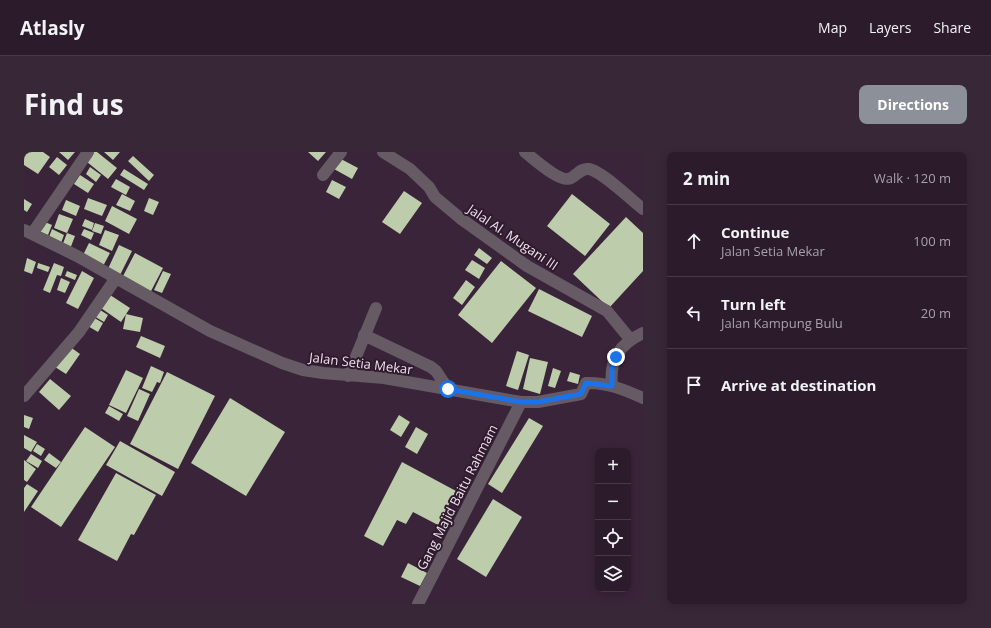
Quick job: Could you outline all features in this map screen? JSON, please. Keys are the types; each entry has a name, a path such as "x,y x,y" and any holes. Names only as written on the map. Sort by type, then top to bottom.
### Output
{"street":[{"path":"28,232 88,152"},
{"path":"322,175 341,152"},
{"name":"Jalal Al. Mugani III","path":"383,152 410,169 429,187 435,197 460,218 527,266 607,310 630,339"},
{"path":"525,152 561,179 570,179 581,170 588,169 598,172 643,209"},
{"name":"Jalan Setia Mekar","path":"28,232 116,278 210,331 262,356 303,370 348,376 384,378 521,402 538,402 581,394 586,383 619,387 643,398"},
{"path":"24,396 79,332 116,278"},
{"path":"348,376 376,308"},
{"path":"612,386 612,373 616,357 621,347 630,339 643,333"},
{"path":"364,335 431,367 436,371 448,389"},
{"name":"Gang Majid Baitu Rahmam","path":"418,604 521,402"}],"building":[{"path":"24,152 43,152 50,157 38,174 24,165"},
{"path":"59,152 75,152 68,160"},
{"path":"94,152 97,152 117,168 108,179 87,162"},
{"path":"104,152 120,152 113,160"},
{"path":"308,152 326,152 318,161"},
{"path":"133,156 154,175 149,181 128,161"},
{"path":"57,157 67,165 59,175 49,167"},
{"path":"339,158 358,168 352,179 334,169"},
{"path":"90,167 101,175 96,182 86,174"},
{"path":"124,169 148,184 144,190 120,175"},
{"path":"80,175 94,184 88,193 74,184"},
{"path":"116,179 130,187 126,195 111,187"},
{"path":"332,180 346,187 339,199 326,192"},
{"path":"404,191 422,203 400,234 382,222"},
{"path":"122,194 135,201 130,211 116,205"},
{"path":"572,194 610,224 585,256 547,226"},
{"path":"88,198 107,205 102,216 84,209"},
{"path":"149,198 159,202 153,215 144,211"},
{"path":"24,199 32,204 27,212 24,210"},
{"path":"66,200 80,206 76,216 62,210"},
{"path":"112,206 137,219 129,234 105,221"},
{"path":"59,214 73,219 67,233 54,228"},
{"path":"626,217 643,233 643,271 609,308 573,274"},
{"path":"85,219 94,223 92,230 82,226"},
{"path":"45,222 52,225 48,235 40,232"},
{"path":"95,223 104,226 101,234 92,231"},
{"path":"52,229 64,235 61,243 49,237"},
{"path":"84,229 94,233 91,240 81,235"},
{"path":"105,230 119,235 112,251 99,245"},
{"path":"67,233 75,236 70,249 62,246"},
{"path":"89,243 110,253 102,268 82,257"},
{"path":"119,245 132,251 119,277 107,271"},
{"path":"479,248 492,258 487,264 474,255"},
{"path":"135,253 163,268 150,293 122,278"},
{"path":"27,258 36,262 32,274 24,271"},
{"path":"472,260 485,268 479,279 465,270"},
{"path":"501,261 536,288 492,343 458,315"},
{"path":"38,263 50,267 48,272 37,268"},
{"path":"54,263 64,267 61,276 57,275 50,293 43,290"},
{"path":"67,271 77,275 75,280 65,276"},
{"path":"82,271 94,278 78,309 66,303"},
{"path":"163,271 171,274 162,293 154,290"},
{"path":"61,278 70,282 65,293 57,290"},
{"path":"466,280 475,287 462,305 453,298"},
{"path":"539,289 592,316 582,337 528,311"},
{"path":"107,293 130,308 121,322 98,306"},
{"path":"97,308 108,315 104,322 92,315"},
{"path":"126,314 143,318 140,332 123,329"},
{"path":"91,316 103,323 98,332 86,325"},
{"path":"141,336 165,346 160,358 136,347"},
{"path":"69,346 80,354 66,374 55,367"},
{"path":"517,351 529,355 518,390 506,386"},
{"path":"530,358 548,362 540,394 523,389"},
{"path":"151,366 164,372 160,383 157,382 152,392 142,388"},
{"path":"553,368 561,371 555,388 548,386"},
{"path":"126,370 143,378 126,413 109,405"},
{"path":"167,372 215,396 178,469 130,444"},
{"path":"570,372 580,375 578,384 567,381"},
{"path":"50,379 71,396 59,410 39,392"},
{"path":"139,389 150,394 138,421 127,416"},
{"path":"230,398 285,432 246,496 191,463"},
{"path":"109,406 123,414 119,421 105,413"},
{"path":"24,415 33,418 29,429 24,427"},
{"path":"399,415 410,422 401,437 390,430"},
{"path":"529,418 543,426 502,493 488,484"},
{"path":"85,427 115,447 61,527 31,507"},
{"path":"416,427 428,434 417,454 405,447"},
{"path":"24,435 37,442 31,452 24,448"},
{"path":"120,441 175,472 162,496 106,465"},
{"path":"37,444 45,449 41,456 33,451"},
{"path":"49,453 61,462 56,468 44,460"},
{"path":"31,454 42,461 38,468 26,461"},
{"path":"24,460 36,469 27,482 24,480"},
{"path":"402,462 456,491 438,525 413,512 406,524 397,520 383,546 364,536"},
{"path":"116,473 156,495 134,535 131,534 117,561 78,540"},
{"path":"27,484 38,491 24,512 24,488"},
{"path":"493,499 522,517 486,577 457,559"},
{"path":"408,563 427,573 420,586 401,577"}],"route":[{"path":"448,389 504,401 538,402 556,400 581,394 586,383 592,382 612,386 612,368 616,357"}]}
